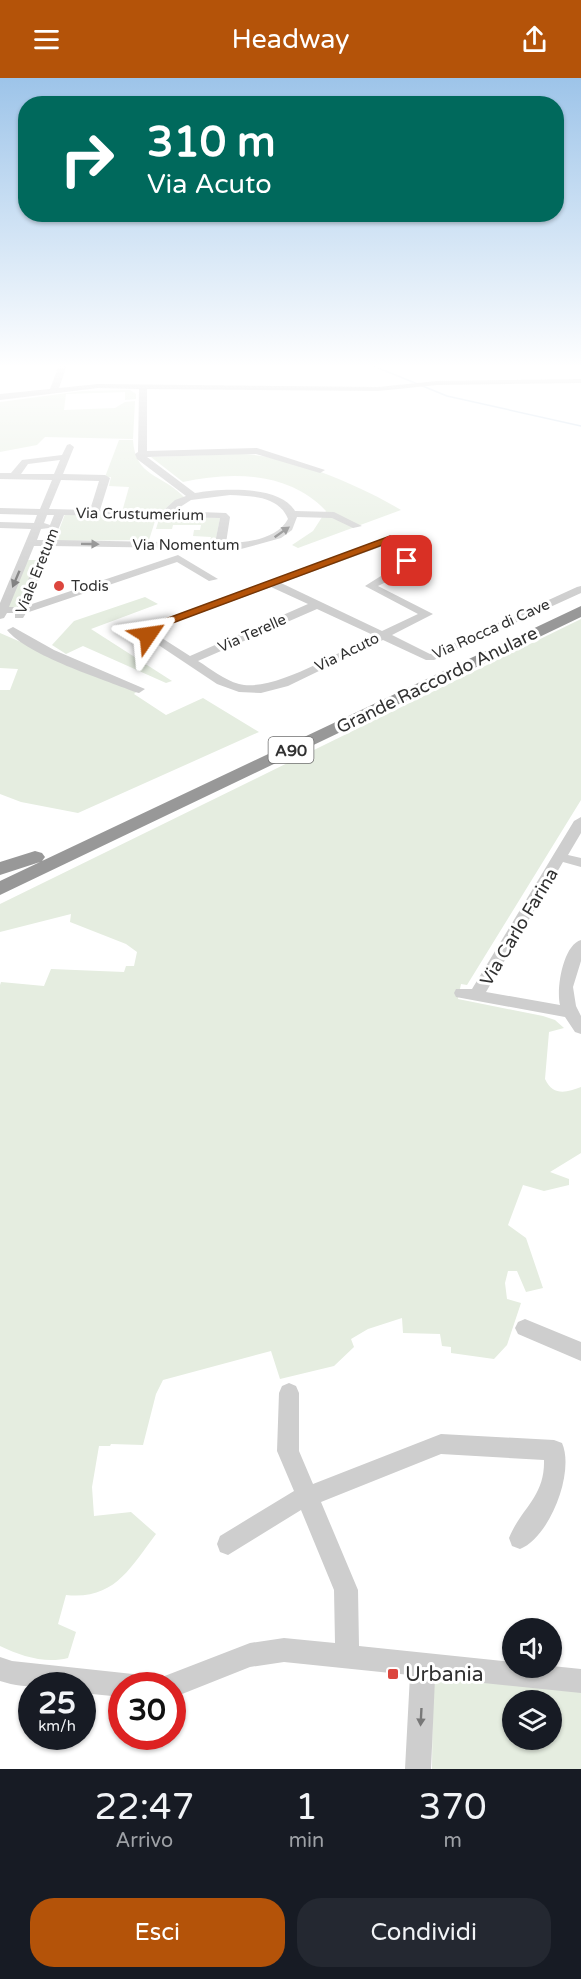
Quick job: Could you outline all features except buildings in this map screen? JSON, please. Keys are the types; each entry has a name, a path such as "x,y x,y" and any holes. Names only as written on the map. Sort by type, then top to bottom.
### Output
{"highway":[{"name":"Grande Raccordo Anulare","path":"0,889 43,861 581,599"},
{"name":"Grande Raccordo Anulare","path":"0,874 43,861 581,611"},
{"path":"0,869 43,861"},
{"path":"0,900 43,861"}],"street":[{"path":"140,444 140,454 145,464 193,496"},
{"name":"Viale Eretum","path":"1,613 70,447"},
{"path":"140,454 256,451 320,470"},
{"path":"14,476 25,462 66,457"},
{"path":"0,476 106,478 94,513"},
{"name":"Via Nomentum","path":"31,543 247,545 273,538 290,527 293,514 276,501 251,493 220,492 193,496 176,504 165,514"},
{"name":"Via Crustumerium","path":"0,512 225,516 220,546"},
{"name":"Viale Eretum","path":"13,630 60,513"},
{"path":"293,514 334,515 357,526"},
{"path":"0,525 55,526"},
{"name":"Via Acuto","path":"394,538 403,542 405,565 398,572 370,586 427,614 284,683 264,688 229,685 148,634 149,630 272,583 394,538"},
{"path":"178,558 181,545"},
{"path":"25,558 43,558"},
{"path":"1,613 22,611 178,558 213,579"},
{"name":"Via Rocca di Cave","path":"272,583 424,657 433,658 581,589"},
{"name":"Via Terelle","path":"189,661 316,605"},
{"path":"0,629 13,630 16,635 36,646 139,689"},
{"name":"Via Carlo Farina","path":"569,1012 469,994 580,824"},
{"path":"560,857 581,863"},
{"path":"581,945 566,979 564,995 569,1012 581,1028"},
{"path":"525,1328 581,1352"},
{"path":"289,1393 286,1442 306,1497 346,1590 347,1656"},
{"path":"228,1544 306,1497 441,1444 553,1449 555,1451 555,1480 544,1504 520,1538"},
{"path":"186,1680 250,1654 269,1650 581,1681"},
{"path":"418,1769 423,1664"},
{"path":"0,1669 12,1673 108,1683"}],"shaded area":[{"path":"0,444 38,444 37,445 0,452"},
{"path":"118,444 134,444 135,452 144,468 184,497 160,512 122,512 129,487 109,486 111,477 105,477"},
{"path":"258,455 301,465 344,481 401,510 298,548 292,545 313,531 326,511 312,498 295,488 259,478 221,476 183,482 151,457"},
{"path":"65,514 156,518 149,540 55,541"},
{"path":"166,516 220,518 215,544 173,543 210,541 211,537 193,536 194,530 200,530 201,525 173,525 172,529 156,529 159,519"},
{"path":"27,560 39,560 19,609 6,608"},
{"path":"145,597 158,604 91,629 172,681 166,683 83,646 66,654 52,645 74,621"},
{"path":"581,619 581,800 467,985 461,984 458,999 543,1016 555,1020 564,1028 549,1032 545,1079 552,1088 560,1092 581,1087 581,1153 550,1172 569,1179 569,1185 544,1191 523,1185 508,1225 526,1238 543,1288 526,1292 517,1271 508,1271 505,1283 507,1299 521,1303 507,1345 494,1359 451,1353 451,1347 442,1346 440,1334 403,1333 402,1318 368,1329 351,1339 354,1347 334,1366 280,1379 271,1351 163,1380 156,1394 143,1445 99,1446 92,1487 94,1516 131,1512 156,1534 129,1570 109,1587 83,1595 66,1595 58,1624 76,1632 68,1658 51,1660 33,1658 0,1646 0,985 1,982 44,986 51,969 124,972 126,966 134,966 137,952 126,944 70,922 71,914 0,932 0,904"},
{"path":"0,633 136,692 134,694 166,715 203,698 259,732 78,813 21,802 0,794 0,690 10,690 18,669 0,668"},
{"path":"433,1673 581,1688 581,1769 432,1769"}],"place":[{"name":"Todis","path":"59,586"},
{"name":"Urbania","path":"393,1674"}],"route":[{"path":"148,635 149,630 155,626 394,538 403,542 407,561"}]}
